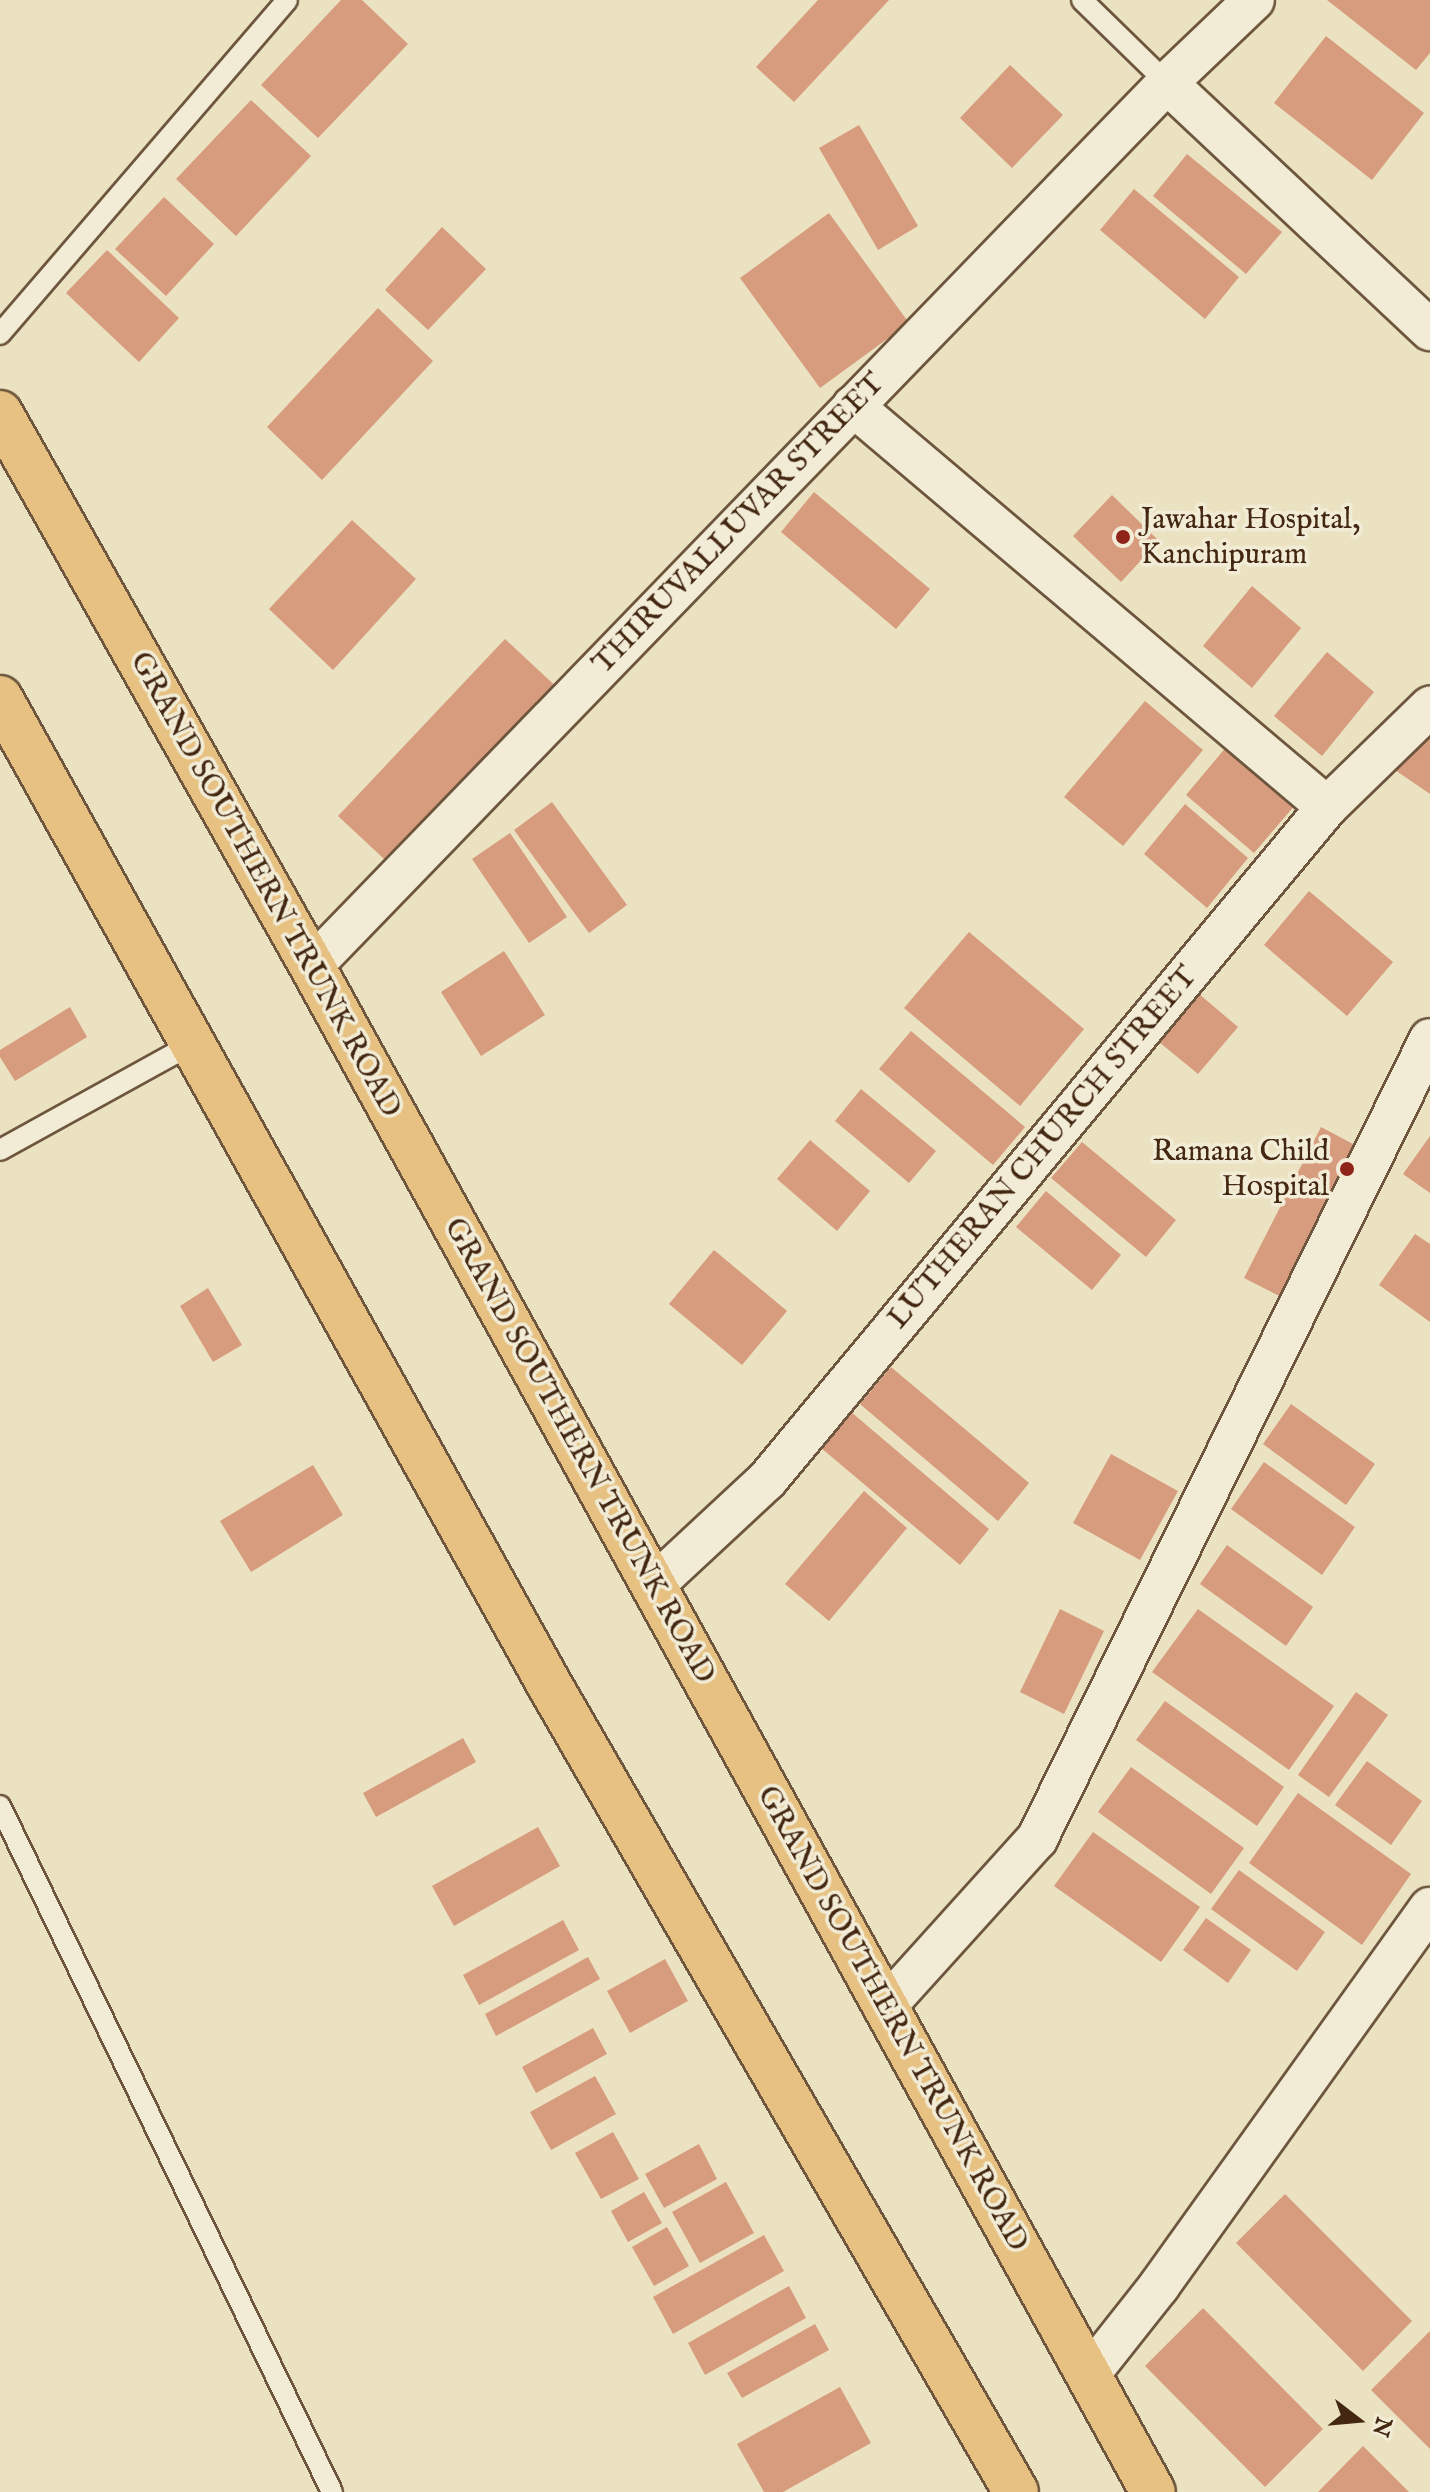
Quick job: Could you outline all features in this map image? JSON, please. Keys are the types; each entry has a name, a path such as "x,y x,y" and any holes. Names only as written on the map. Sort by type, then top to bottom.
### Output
{"main road":[{"name":"GRAND SOUTHERN TRUNK ROAD","path":"0,413 312,966 1153,2492"},
{"path":"0,698 549,1684 1016,2492"}],"street":[{"name":"THIRUVALLUVAR STREET","path":"312,966 1167,83 1254,0"},
{"path":"1167,83 1430,330"},
{"path":"853,406 1327,807"},
{"name":"LUTHERAN CHURCH STREET","path":"653,1586 767,1480 1327,807 1430,707"},
{"path":"885,2007 1037,1839 1430,1039"},
{"path":"1088,2376 1159,2286 1430,1908"}],"lane":[{"path":"0,334 287,0"},
{"path":"1082,0 1167,83"},
{"path":"0,1150 194,1043"},
{"path":"0,1806 332,2492"}],"building":[{"path":"341,0 362,0 408,44 318,138 261,85"},
{"path":"818,0 889,0 794,102 756,67"},
{"path":"1327,0 1430,0 1430,53 1416,70"},
{"path":"1326,36 1424,113 1372,180 1274,103"},
{"path":"1010,65 1063,115 1012,168 960,118"},
{"path":"251,100 311,156 236,236 176,179"},
{"path":"859,125 918,226 878,250 819,148"},
{"path":"1187,154 1282,232 1246,274 1153,196"},
{"path":"1134,189 1239,277 1205,319 1100,230"},
{"path":"164,197 214,244 166,296 115,249"},
{"path":"829,213 909,323 820,388 740,278"},
{"path":"442,227 486,269 428,330 385,290"},
{"path":"107,250 179,318 139,362 66,293"},
{"path":"378,308 433,361 322,480 267,427"},
{"path":"814,492 930,589 896,629 781,532"},
{"path":"1112,495 1159,541 1121,582 1073,536"},
{"path":"352,520 416,579 333,670 269,609"},
{"path":"1252,586 1301,628 1252,688 1203,646"},
{"path":"505,639 563,693 397,871 338,816"},
{"path":"1327,652 1374,692 1322,756 1274,716"},
{"path":"1145,701 1203,750 1123,846 1064,797"},
{"path":"1430,734 1430,794 1395,770"},
{"path":"1227,746 1296,804 1254,853 1186,795"},
{"path":"552,802 627,905 589,933 514,830"},
{"path":"1185,804 1248,858 1207,908 1144,854"},
{"path":"510,833 567,917 529,943 472,859"},
{"path":"1309,891 1393,962 1347,1016 1264,945"},
{"path":"969,932 1084,1029 1020,1106 904,1008"},
{"path":"504,951 545,1015 481,1056 441,992"},
{"path":"1199,994 1238,1027 1198,1074 1159,1042"},
{"path":"70,1007 87,1037 15,1081 0,1057 0,1050"},
{"path":"911,1031 1025,1127 993,1165 879,1069"},
{"path":"861,1089 936,1151 909,1183 835,1121"},
{"path":"1321,1127 1366,1151 1289,1301 1244,1278"},
{"path":"1430,1136 1430,1193 1403,1174"},
{"path":"810,1140 870,1191 837,1231 777,1179"},
{"path":"1082,1142 1176,1220 1146,1257 1051,1178"},
{"path":"1046,1191 1121,1255 1092,1290 1016,1227"},
{"path":"1415,1234 1430,1244 1430,1322 1379,1285"},
{"path":"714,1250 787,1311 742,1365 669,1304"},
{"path":"208,1288 242,1345 213,1362 180,1306"},
{"path":"891,1367 1029,1483 998,1521 860,1404"},
{"path":"1291,1404 1375,1464 1346,1505 1263,1444"},
{"path":"844,1406 989,1529 960,1565 814,1442"},
{"path":"1111,1454 1178,1491 1140,1560 1073,1523"},
{"path":"1264,1462 1355,1527 1322,1575 1231,1509"},
{"path":"313,1465 343,1515 251,1572 220,1521"},
{"path":"864,1491 907,1528 829,1621 785,1584"},
{"path":"1227,1545 1313,1607 1286,1646 1200,1584"},
{"path":"1060,1609 1104,1631 1064,1714 1020,1692"},
{"path":"1198,1609 1334,1706 1289,1770 1152,1672"},
{"path":"1356,1692 1388,1715 1329,1797 1298,1775"},
{"path":"1165,1701 1284,1787 1257,1826 1136,1740"},
{"path":"463,1738 476,1762 376,1817 363,1793"},
{"path":"1367,1761 1422,1801 1391,1845 1335,1805"},
{"path":"1131,1767 1244,1848 1211,1894 1098,1812"},
{"path":"1298,1793 1411,1874 1362,1945 1249,1863"},
{"path":"538,1827 560,1866 454,1926 432,1886"},
{"path":"1093,1832 1200,1907 1161,1962 1054,1886"},
{"path":"1239,1870 1325,1932 1297,1971 1211,1909"},
{"path":"1206,1918 1251,1950 1228,1983 1183,1950"},
{"path":"563,1920 579,1950 479,2005 463,1975"},
{"path":"588,1957 600,1979 496,2036 485,2014"},
{"path":"665,1959 688,2001 630,2033 607,1991"},
{"path":"593,2028 607,2054 536,2093 522,2067"},
{"path":"595,2076 616,2114 551,2150 530,2112"},
{"path":"613,2132 639,2179 601,2199 575,2153"},
{"path":"699,2144 717,2179 664,2208 645,2174"},
{"path":"726,2182 754,2233 700,2263 672,2212"},
{"path":"644,2192 662,2223 628,2242 611,2211"},
{"path":"1285,2194 1412,2321 1363,2371 1236,2243"},
{"path":"667,2227 689,2266 654,2286 632,2247"},
{"path":"764,2235 784,2271 673,2334 653,2297"},
{"path":"789,2286 806,2318 705,2375 688,2343"},
{"path":"1203,2308 1323,2429 1265,2487 1145,2366"},
{"path":"815,2324 829,2350 742,2398 727,2373"},
{"path":"1430,2331 1430,2449 1371,2390"},
{"path":"840,2387 871,2443 783,2492 764,2492 737,2444"},
{"path":"1363,2446 1409,2492 1318,2492"}],"place":[{"name":"Jawahar Hospital, Kanchipuram","path":"1123,537"},
{"name":"Ramana Child Hospital","path":"1347,1169"}]}
